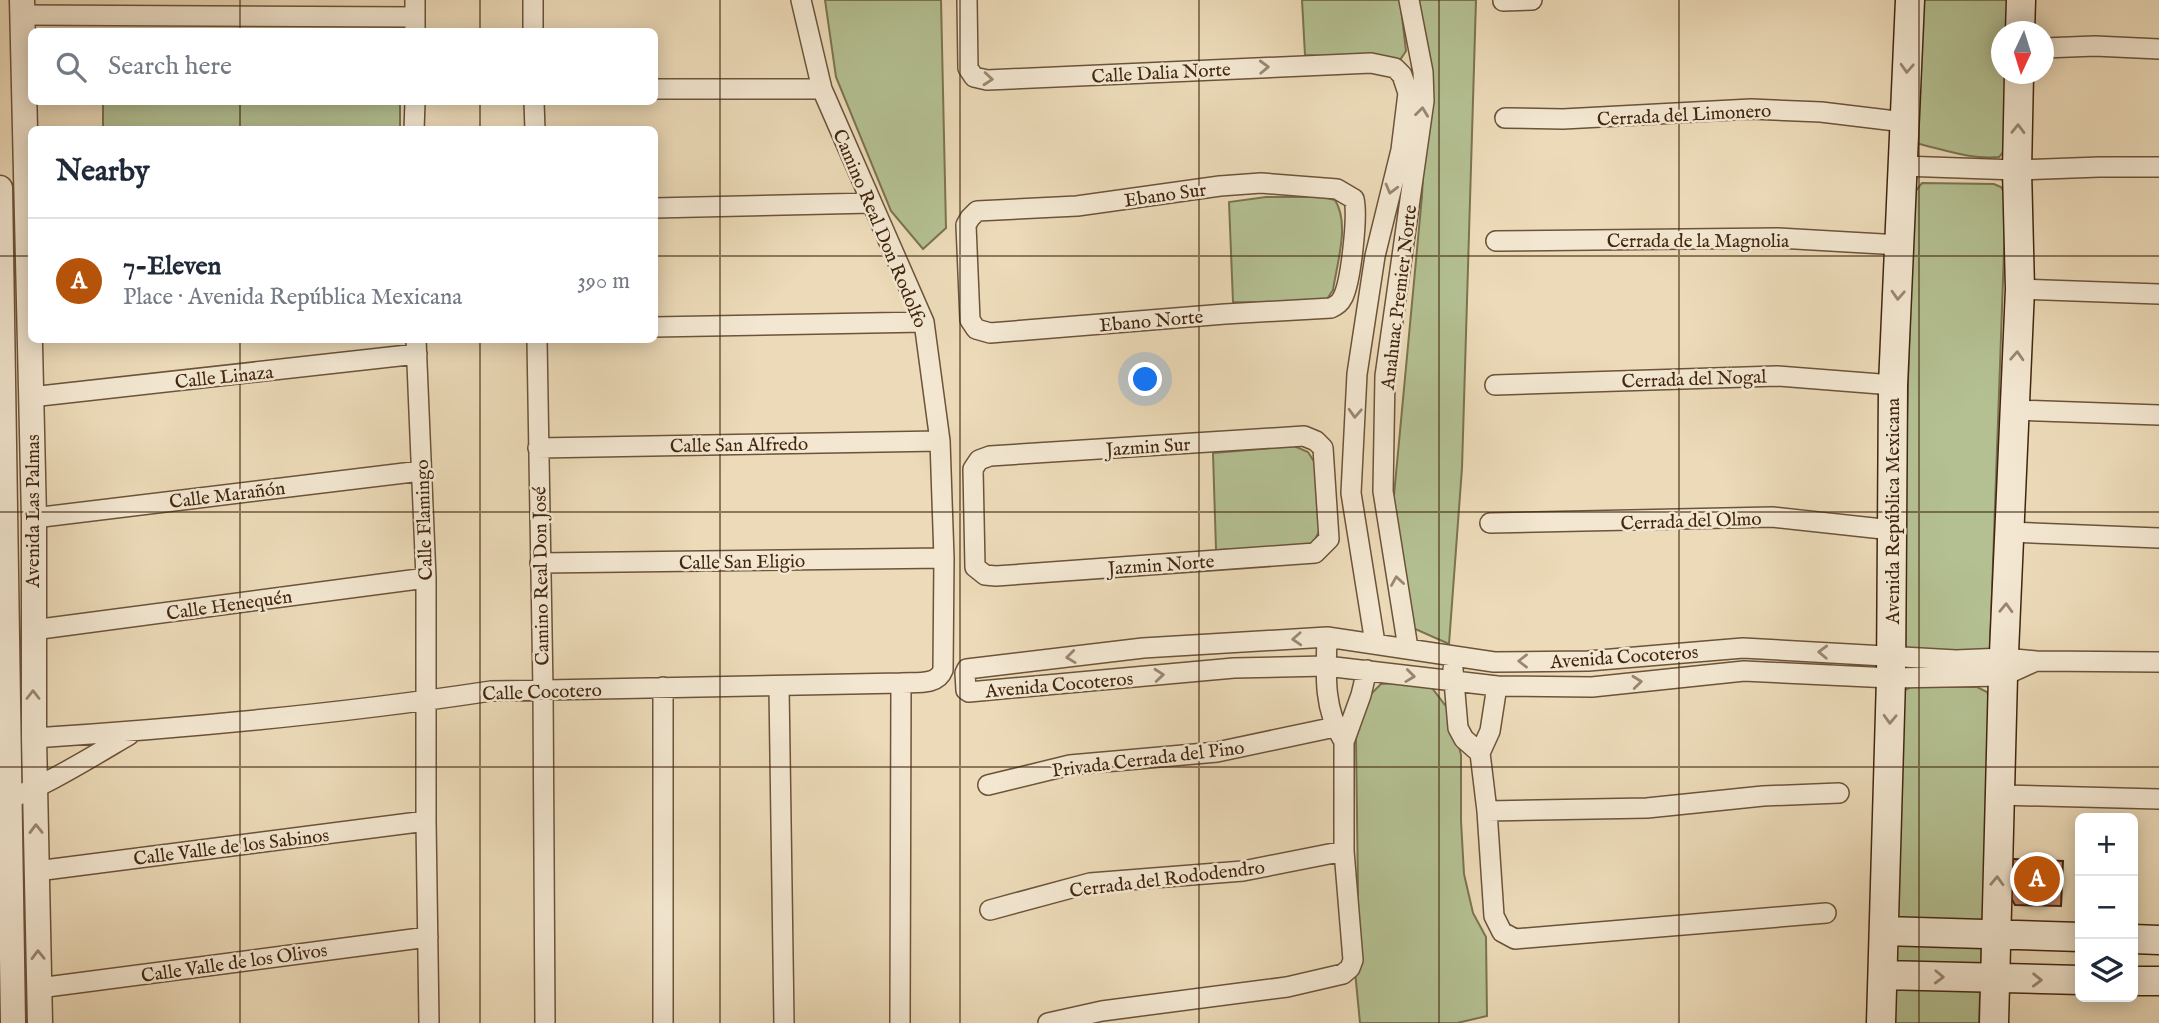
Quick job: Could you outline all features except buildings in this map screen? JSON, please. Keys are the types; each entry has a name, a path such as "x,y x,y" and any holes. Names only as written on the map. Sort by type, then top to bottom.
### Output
{"main road":[{"name":"Avenida República Mexicana","path":"1881,1023 1891,667 1893,385 1910,0"},
{"path":"2020,21 2021,0"},
{"path":"1994,1023 2003,667 2020,289 2017,170 2019,84"},
{"path":"1884,931 2075,937"},
{"path":"2138,939 2159,940"},
{"path":"1883,975 2075,980"},
{"path":"2138,981 2159,981"}],"street":[{"path":"533,0 533,28"},
{"name":"Camino Real Don Rodolfo","path":"801,0 822,89 924,322 940,441 944,558 943,670"},
{"name":"Calle Dalia Norte","path":"967,0 968,68 974,77 987,80 1371,63 1395,68 1402,75 1423,72"},
{"name":"Anahuac Premier Norte","path":"1375,643 1351,493 1357,374 1375,256 1424,101 1423,72 1409,0"},
{"path":"1503,1 1532,0"},
{"path":"22,8 415,16"},
{"name":"Avenida Las Palmas","path":"22,8 28,202"},
{"path":"2054,48 2095,46 2159,49"},
{"name":"Anahuac Premier Norte","path":"1402,75 1408,93 1409,151 1402,257 1385,376 1383,491 1408,648"},
{"path":"658,89 822,89"},
{"path":"414,126 415,105"},
{"path":"534,105 534,126"},
{"name":"Cerrada del Limonero","path":"1505,118 1563,119 1751,109 1798,110 1904,122"},
{"path":"1902,166 2017,170 2159,167"},
{"name":"Ebano Sur","path":"967,267 966,225 977,211 1077,206 1220,186 1261,183 1337,189 1354,199 1356,210 1351,256"},
{"name":"Avenida Las Palmas","path":"0,188 6,931 13,1023"},
{"path":"658,208 871,203"},
{"name":"Cerrada de la Magnolia","path":"1496,241 1778,238 1900,245"},
{"path":"1351,256 1402,257"},
{"name":"Ebano Norte","path":"967,267 970,320 976,329 990,333 1331,308 1344,296 1351,256"},
{"path":"2020,289 2159,294"},
{"path":"658,327 924,322"},
{"name":"Avenida Las Palmas","path":"31,343 34,788 40,1023"},
{"name":"Camino Real Don José","path":"537,343 545,1023"},
{"name":"Calle Linaza","path":"32,397 417,347"},
{"name":"Calle Flamingo","path":"417,347 426,578 429,1023"},
{"name":"Cerrada del Nogal","path":"1495,385 1777,376 1893,385"},
{"path":"2014,410 2159,415"},
{"name":"Jazmin Sur","path":"972,512 973,469 979,460 990,456 1304,436 1324,448 1327,492"},
{"name":"Calle San Alfredo","path":"538,448 940,441"},
{"name":"Calle Marañón","path":"34,518 421,471"},
{"path":"2,483 33,482"},
{"path":"1327,492 1383,491"},
{"name":"Jazmin Norte","path":"972,512 975,567 985,575 996,576 1315,553 1329,540 1327,492"},
{"name":"Cerrada del Olmo","path":"1490,523 1772,517 1892,530"},
{"path":"2008,532 2159,538"},
{"name":"Calle San Eligio","path":"540,563 944,558"},
{"name":"Calle Henequén","path":"33,630 426,578"},
{"path":"1327,637 1326,692 1343,732"},
{"name":"Avenida Cocoteros","path":"1327,637 1494,662 1588,661 1743,648 1891,667 1744,671 1592,687 1497,686 1326,666 1234,668 969,692 966,690 965,673 967,669 1143,648 1327,637"},
{"path":"1453,657 1458,727 1464,739 1480,753"},
{"path":"1891,667 2003,667 2036,661 2159,662"},
{"name":"Calle Cocotero","path":"34,738 136,731 427,701 491,691 901,683 936,681 943,670"},
{"path":"1048,1023 1102,1011 1287,987 1343,974 1350,968 1353,961 1344,851 1343,732 1367,670"},
{"path":"900,1023 901,683"},
{"path":"1497,686 1490,731 1480,753 1494,916 1503,932 1515,939 1826,912"},
{"path":"663,687 663,1023"},
{"path":"779,687 784,1023"},
{"name":"Calle Cocotero","path":"5,800 34,788 136,731"},
{"name":"Privada Cerrada del Pino","path":"988,785 1070,765 1217,752 1343,732"},
{"path":"1487,811 1647,808 1763,796 1839,793"},
{"path":"1999,795 2159,799"},
{"name":"Calle Valle de los Sabinos","path":"37,871 426,821"},
{"name":"Cerrada del Rododendro","path":"990,910 1090,884 1243,871 1344,851"},
{"name":"Calle Valle de los Olivos","path":"39,988 428,937"}],"green space":[{"path":"825,0 941,0 946,228 923,249 891,211 836,77"},
{"path":"1302,0 1400,0 1406,51 1400,60 1305,55"},
{"path":"1418,0 1476,0 1462,468 1449,644 1413,628 1392,517 1422,196 1428,62"},
{"path":"1921,0 2008,0 2008,21 1991,21 1991,84 2007,84 2006,149 1999,157 1988,158 1915,143"},
{"path":"103,105 400,105 400,126 103,126"},
{"path":"1922,183 1994,184 2001,187 2006,195 1990,648 1980,657 1901,647 1913,194"},
{"path":"1266,197 1323,197 1335,200 1342,220 1342,232 1333,290 1327,299 1315,303 1233,302 1229,202"},
{"path":"1294,446 1308,452 1315,463 1320,530 1313,543 1297,547 1216,550 1213,453"},
{"path":"1381,684 1432,688 1451,713 1461,755 1464,874 1473,913 1486,937 1487,1016 1457,1023 1360,1023 1355,971 1358,891 1356,739 1366,699"},
{"path":"1911,687 1977,687 1987,692 1990,701 1979,1023 1887,1023 1901,692"}],"place":[{"name":"7-Eleven","path":"2037,879"}]}
